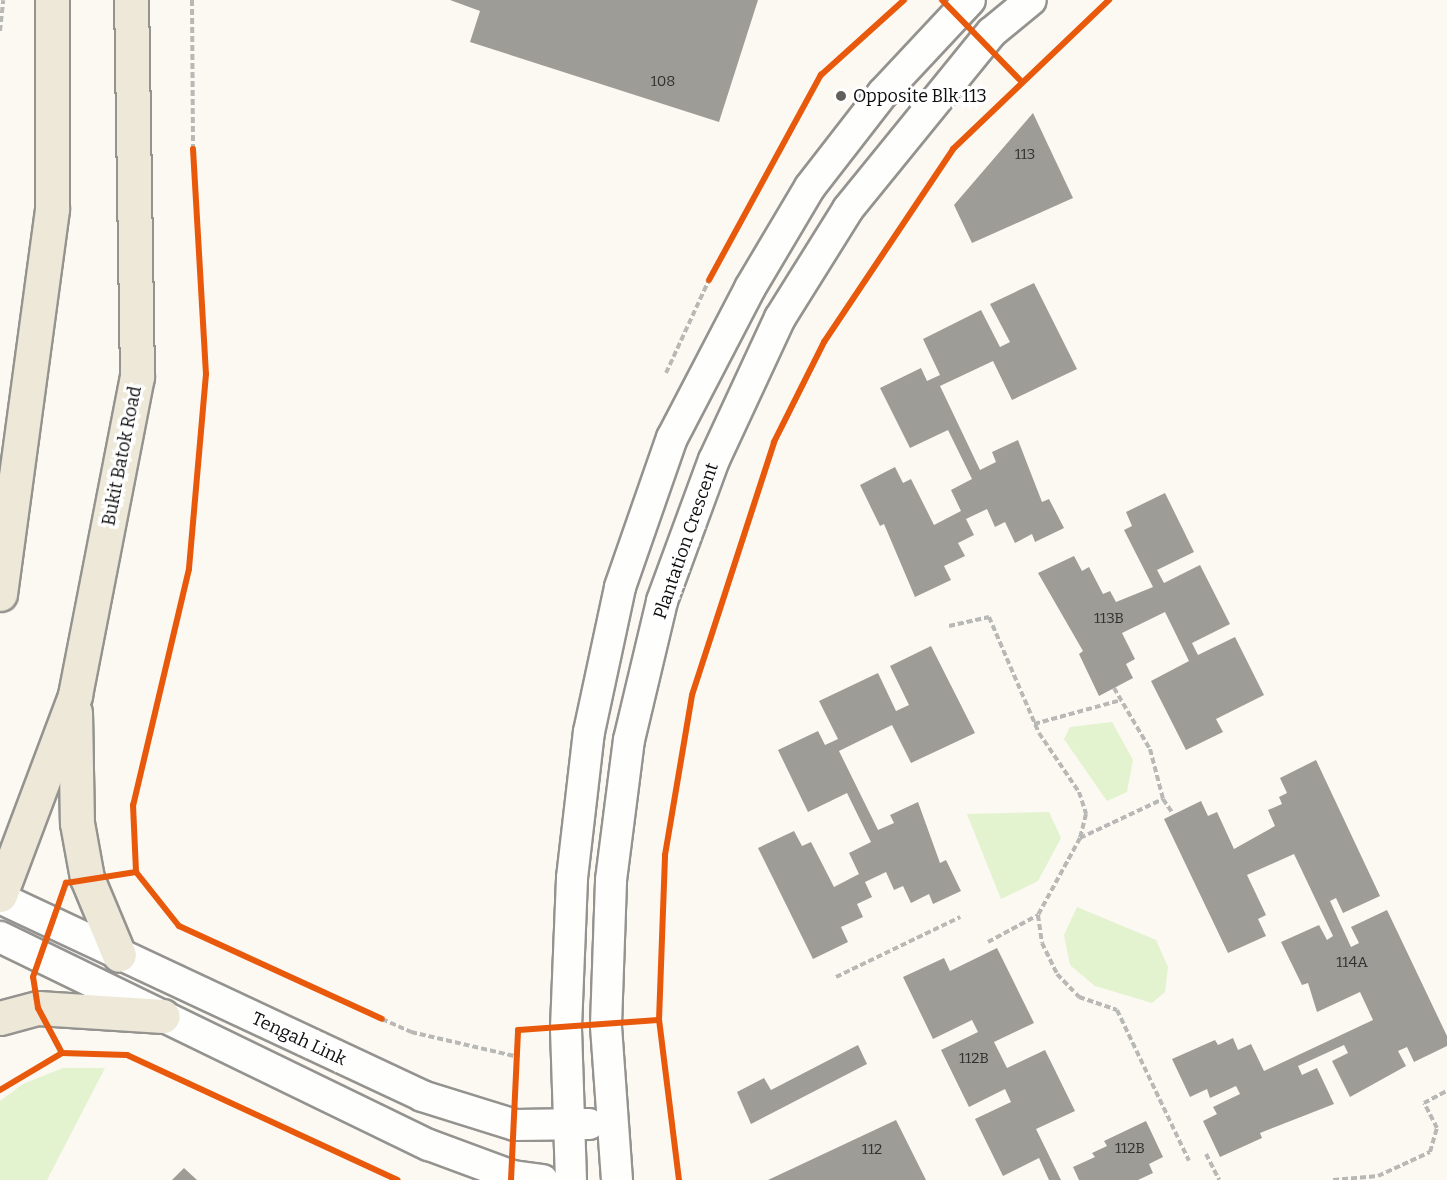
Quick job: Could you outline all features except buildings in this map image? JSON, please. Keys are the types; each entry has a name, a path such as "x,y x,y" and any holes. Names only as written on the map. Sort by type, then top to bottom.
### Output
{"main road":[{"path":"0,594 52,209 52,0"},
{"name":"Bukit Batok Road","path":"0,896 75,695 137,377 131,0"},
{"path":"75,695 77,823 87,878 119,955"},
{"path":"0,1018 38,1008 162,1016"}],"street":[{"path":"571,1180 566,1028 572,878 589,732 620,587 672,438 810,187 883,93 970,0"},
{"name":"Plantation Crescent","path":"608,1179 613,1120 606,1025 611,880 629,740 662,602 714,460 780,318 848,209 992,32 1031,0"},
{"name":"Tengah Link","path":"0,896 119,955 422,1096 515,1125 570,1128 613,1120"},
{"path":"0,937 429,1145 513,1176 543,1180"}],"path":[{"path":"0,31 3,0"},
{"path":"192,0 194,161"},
{"path":"709,280 714,270"},
{"path":"949,626 989,617 1034,723 1079,792 1086,814 1080,838 1038,915 988,942"},
{"path":"1114,688 1150,749 1162,799 1173,814"},
{"path":"1034,723 1120,700"},
{"path":"1080,838 1162,799"},
{"path":"1038,915 1042,943 1057,974 1079,997 1117,1010 1189,1161"},
{"path":"836,977 960,917"},
{"path":"371,1014 411,1032 514,1056"},
{"path":"514,1068 515,1048"},
{"path":"1333,1180 1378,1176 1430,1152 1437,1128 1424,1103 1447,1091"},
{"path":"1206,1154 1219,1180"}],"green space":[{"path":"1112,722 1133,760 1127,792 1107,801 1064,739 1070,727"},
{"path":"1049,812 1061,838 1038,881 1001,899 967,814"},
{"path":"1077,907 1156,940 1168,967 1165,992 1152,1003 1095,986 1070,965 1064,935"},
{"path":"63,1068 105,1068 47,1180 0,1180 0,1101 23,1084"}],"cycle path":[{"path":"709,280 821,75 904,0"},
{"path":"942,0 1020,80"},
{"path":"679,1180 659,1020 665,855 692,695 774,442 824,342 953,149 1109,0"},
{"path":"193,149 206,374 189,569 133,805 136,872 179,926 382,1019"},
{"path":"62,1053 38,1008 33,977 66,883 136,872"},
{"path":"511,1180 518,1030 659,1020"},
{"path":"0,1090 62,1053 127,1055 398,1180"}],"place":[{"name":"Opposite Blk 113","path":"841,96"}]}
